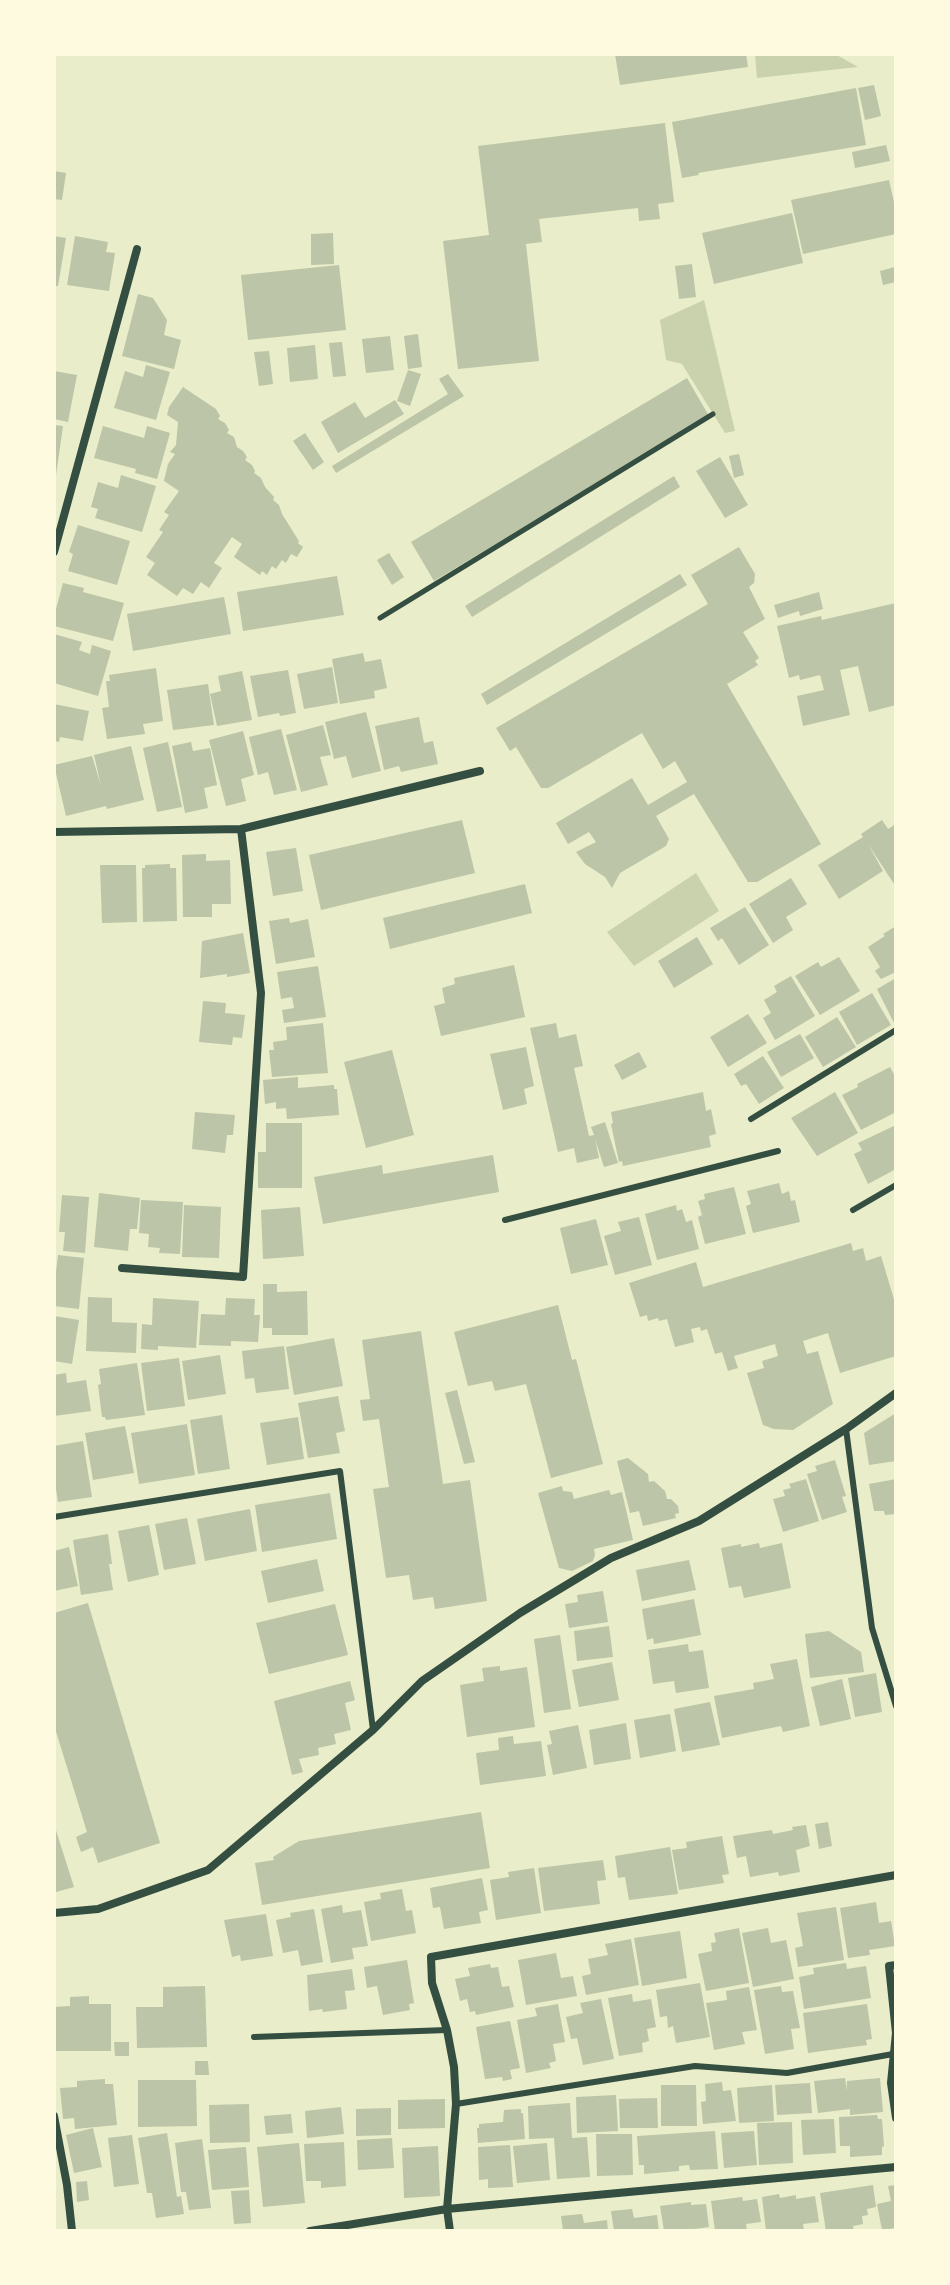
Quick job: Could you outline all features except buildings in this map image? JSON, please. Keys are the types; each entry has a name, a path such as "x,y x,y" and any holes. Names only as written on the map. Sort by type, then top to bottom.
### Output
{"street":[{"path":"54,552 137,249"},
{"path":"54,832 241,829 480,771"},
{"path":"122,1268 243,1277 261,993 241,829"},
{"path":"54,1913 98,1909 208,1870 373,1730 422,1681 520,1613 611,1558 699,1521 846,1429 896,1393"},
{"path":"450,2231 447,2209 456,2104 454,2067 447,2030 432,1983 431,1957 896,1875"},
{"path":"896,1965 889,1966 896,2033 891,2083 896,2118"},
{"path":"54,2116 72,2231"},
{"path":"310,2231 447,2209 896,2167"},
{"path":"54,2180 67,2185"}],"lane":[{"path":"751,1119 896,1030"},
{"path":"505,1220 778,1151"},
{"path":"853,1210 896,1185"},
{"path":"846,1429 872,1628 896,1706"},
{"path":"54,1517 340,1471 373,1730"},
{"path":"254,2037 447,2030"},
{"path":"456,2104 695,2066 787,2073 893,2054"}],"path":[{"path":"380,618 713,414"}],"green space":[{"path":"755,54 835,54 858,67 757,78"},
{"path":"704,300 735,431 725,433 682,364 666,360 660,320"},
{"path":"696,873 719,911 634,966 607,932"}]}
